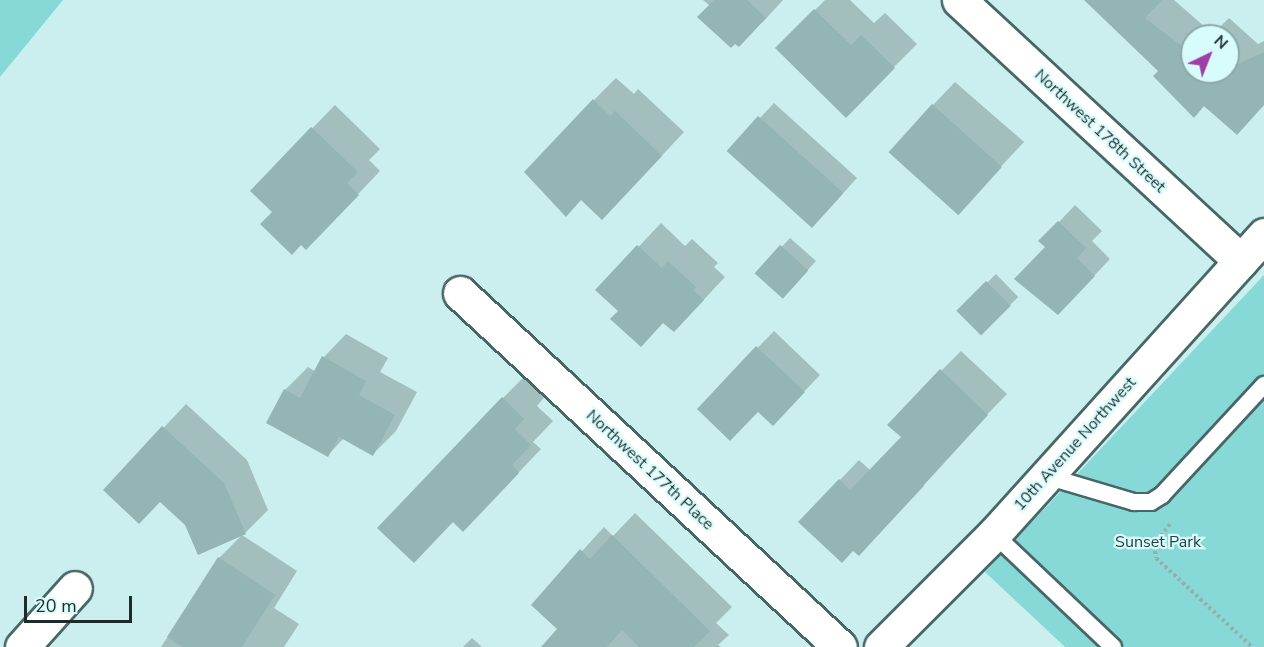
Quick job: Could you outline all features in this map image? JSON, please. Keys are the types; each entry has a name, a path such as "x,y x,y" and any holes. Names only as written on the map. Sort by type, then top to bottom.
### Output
{"street":[{"name":"Northwest 178th Street","path":"959,0 1241,261"},
{"name":"10th Avenue Northwest","path":"881,647 994,534 1264,235"},
{"name":"Northwest 177th Place","path":"460,293 840,647"},
{"path":"22,647 75,588"}],"lane":[{"path":"1046,476 1134,502 1151,502 1162,495 1264,385"},
{"path":"994,534 1113,647"}],"path":[{"path":"1177,517 1154,545 1156,558 1252,647"}],"green space":[{"path":"0,0 63,0 0,77"},
{"name":"Sunset Park","path":"1264,275 1264,647 1065,647 985,572"}],"building":[{"path":"714,0 747,0 766,18 739,47 735,44 731,48 697,17"},
{"path":"1084,0 1162,0 1145,18 1180,45 1180,84 1240,84 1240,63 1264,52 1264,105 1237,135 1204,106 1194,118 1153,76 1158,71"},
{"path":"814,9 851,45 861,35 895,68 846,118 775,48"},
{"path":"593,99 610,116 615,111 662,156 602,220 581,200 566,217 524,172"},
{"path":"932,104 1002,167 958,215 889,152"},
{"path":"758,116 843,193 812,228 727,151"},
{"path":"311,127 358,172 347,183 359,195 306,250 301,245 292,255 260,224 272,212 250,191"},
{"path":"1058,221 1086,248 1077,258 1095,276 1058,315 1014,279 1045,247 1038,241"},
{"path":"637,245 662,268 668,261 696,287 693,290 704,300 674,332 663,323 641,347 610,319 618,311 595,290"},
{"path":"780,245 808,270 783,299 755,273"},
{"path":"986,281 1011,306 981,335 956,311"},
{"path":"756,346 805,392 773,426 758,412 730,441 697,409"},
{"path":"322,356 366,381 359,395 395,415 373,456 339,437 328,457 266,423 284,389 300,398"},
{"path":"940,369 988,415 859,556 853,551 842,563 798,522 839,479 850,490 901,437 887,425"},
{"path":"502,397 524,419 515,429 531,445 512,465 519,473 463,532 453,522 414,563 377,528"},
{"path":"162,426 224,483 246,534 198,555 185,525 160,502 139,524 103,490"},
{"path":"612,535 710,631 694,647 639,647 622,630 607,647 541,647 557,629 531,605 580,549 590,559"},
{"path":"218,557 275,595 242,647 183,647 167,637"}]}
